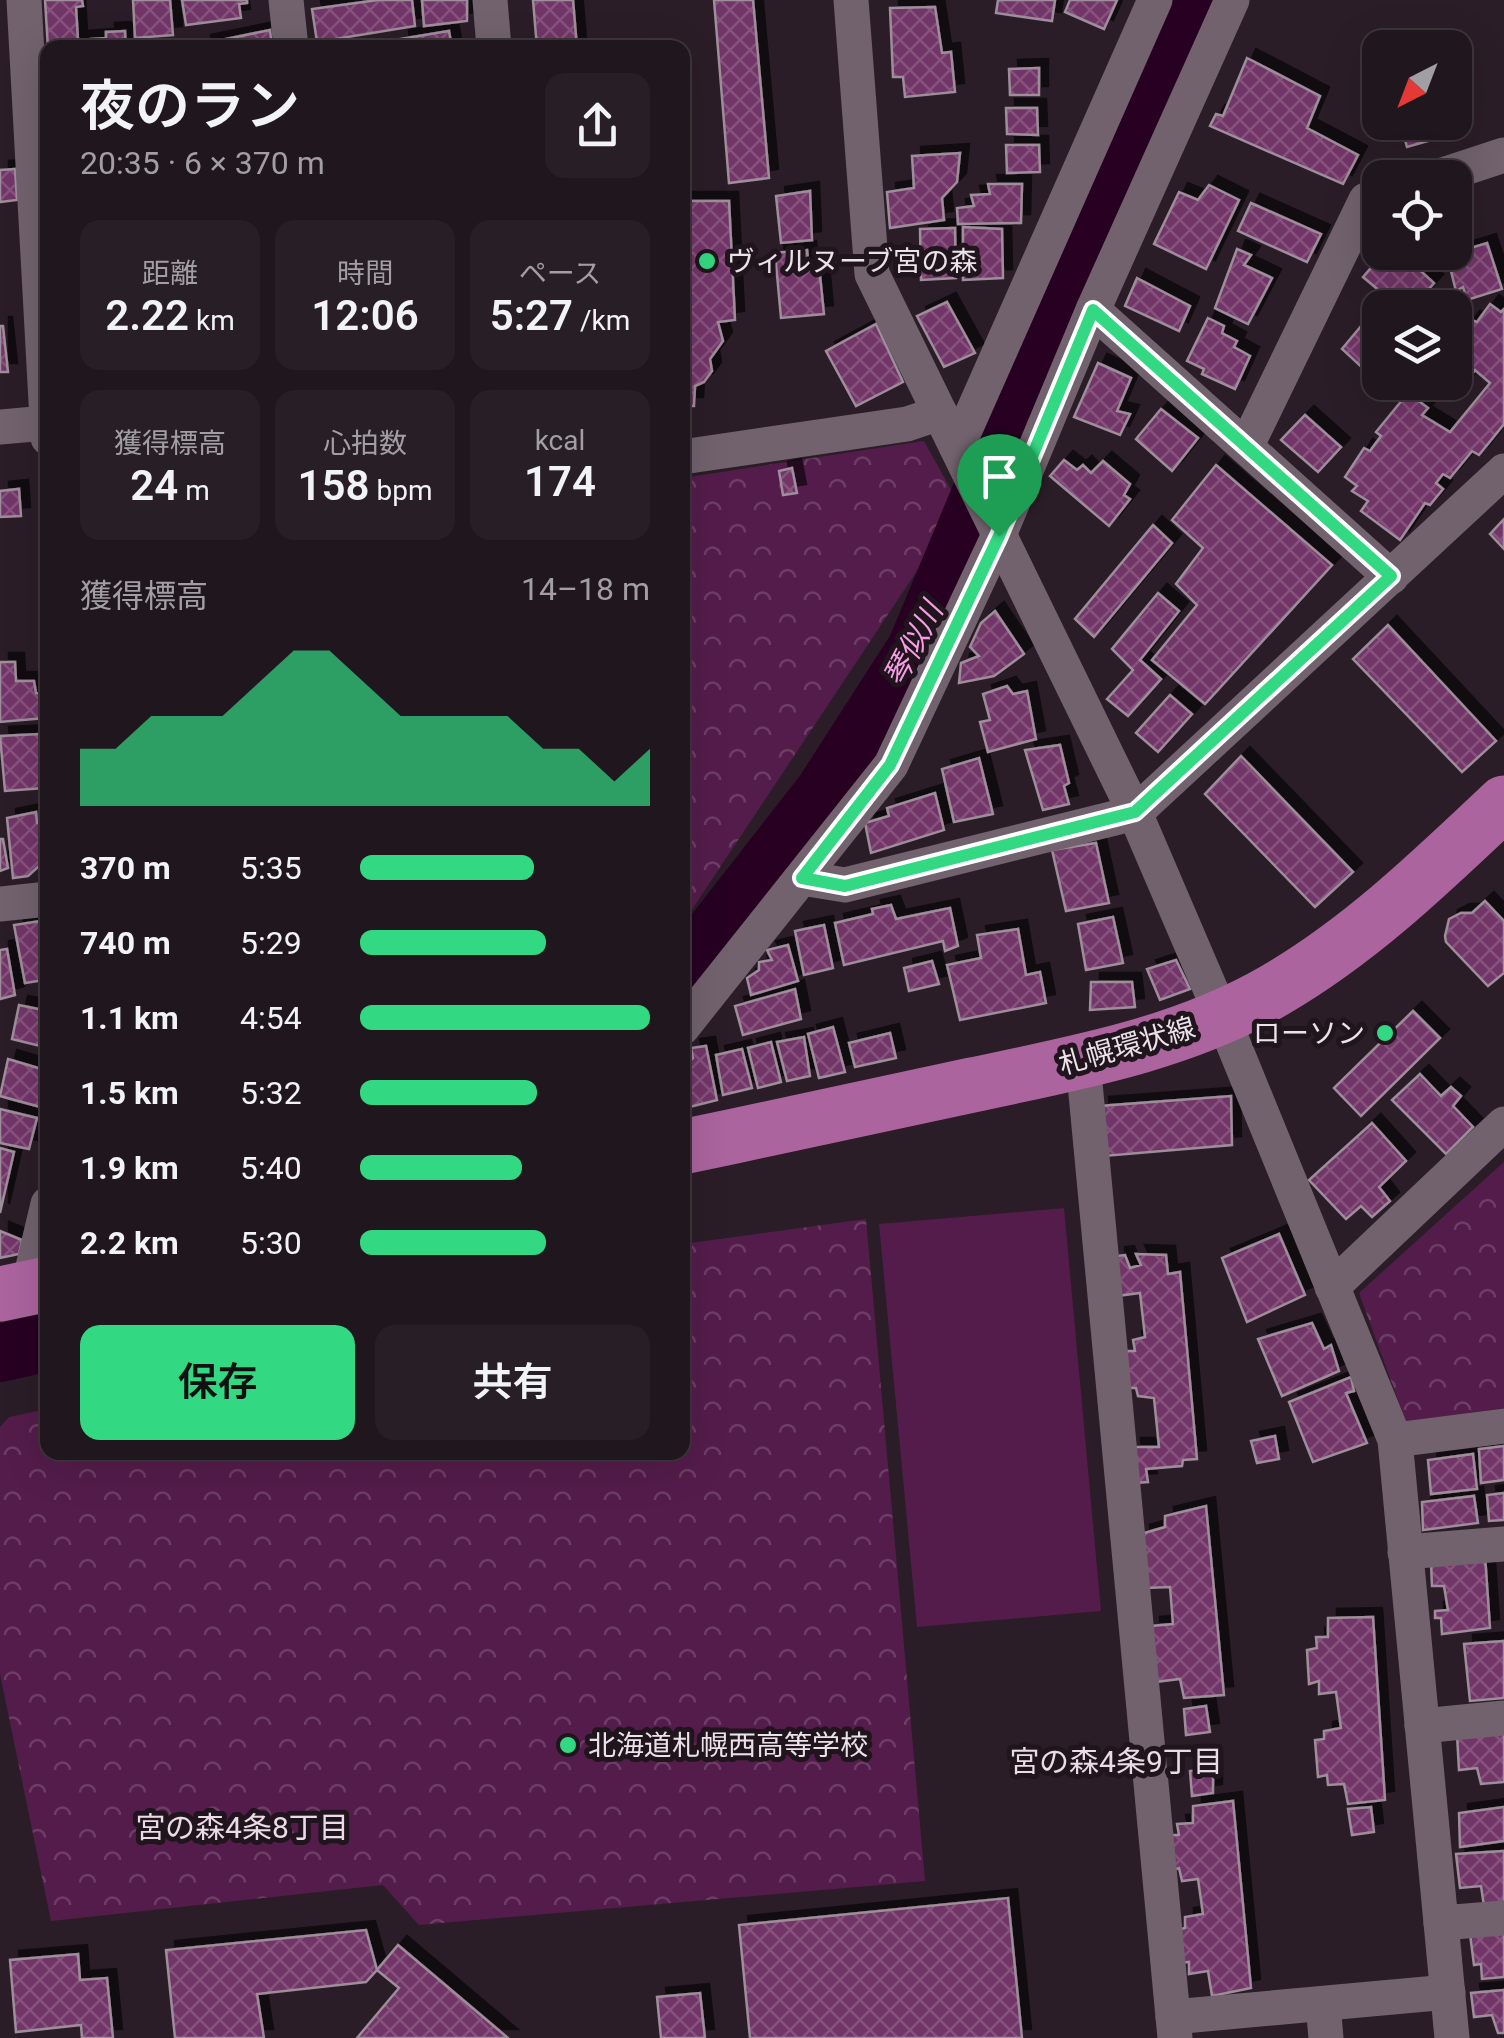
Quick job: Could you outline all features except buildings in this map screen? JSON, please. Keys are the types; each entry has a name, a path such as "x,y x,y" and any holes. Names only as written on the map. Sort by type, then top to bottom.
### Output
{"main road":[{"name":"札幌環状線","path":"690,1146 1083,1062 1174,1036 1222,1016 1272,992 1348,941 1504,803"}],"street":[{"path":"24,0 40,308"},
{"path":"286,0 290,40"},
{"path":"490,0 493,40"},
{"path":"851,0 872,274 1135,812 1395,1440 1452,2038"},
{"path":"962,459 1155,0"},
{"path":"690,1018 890,765 994,524 1232,0"},
{"path":"1472,165 1504,154"},
{"path":"1246,447 1362,208"},
{"path":"1093,310 1391,576"},
{"path":"690,456 906,424 940,413"},
{"path":"0,427 40,424"},
{"path":"802,878 845,886 1135,812 1504,471"},
{"path":"0,904 40,900"},
{"path":"1083,1062 1174,2028 1324,2021 1448,1992"},
{"path":"1332,1287 1504,1124"},
{"path":"25,1289 40,1234"},
{"path":"1395,1440 1504,1426"},
{"path":"1405,1552 1504,1544"},
{"path":"1422,1726 1504,1718"},
{"path":"1441,1923 1504,1918"}],"green space":[{"path":"924,441 960,506 690,912 690,477"},
{"path":"1504,1162 1504,1408 1406,1422 1359,1293"},
{"path":"1064,1208 1101,1611 917,1627 879,1224"},
{"path":"866,1219 925,1881 419,1925 383,1885 51,1921 0,1674 0,1427 9,1417 40,1410 40,1460 690,1460 690,1243"}],"waterway":[{"name":"琴似川","path":"690,964 824,792 916,649 1195,0"},
{"name":"琴似川","path":"0,1353 40,1344"}],"place":[{"name":"ヴィルヌーブ宮の森","path":"707,261"},
{"name":"ローソン","path":"1385,1033"},
{"name":"北海道札幌西高等学校","path":"568,1745"}],"district":[{"name":"宮の森4条9丁目","path":"1116,1761"},
{"name":"宮の森4条8丁目","path":"242,1827"}],"route":[{"path":"1093,310 1391,576 1135,812 845,886 802,878 890,765 999,536 1093,310"}]}
